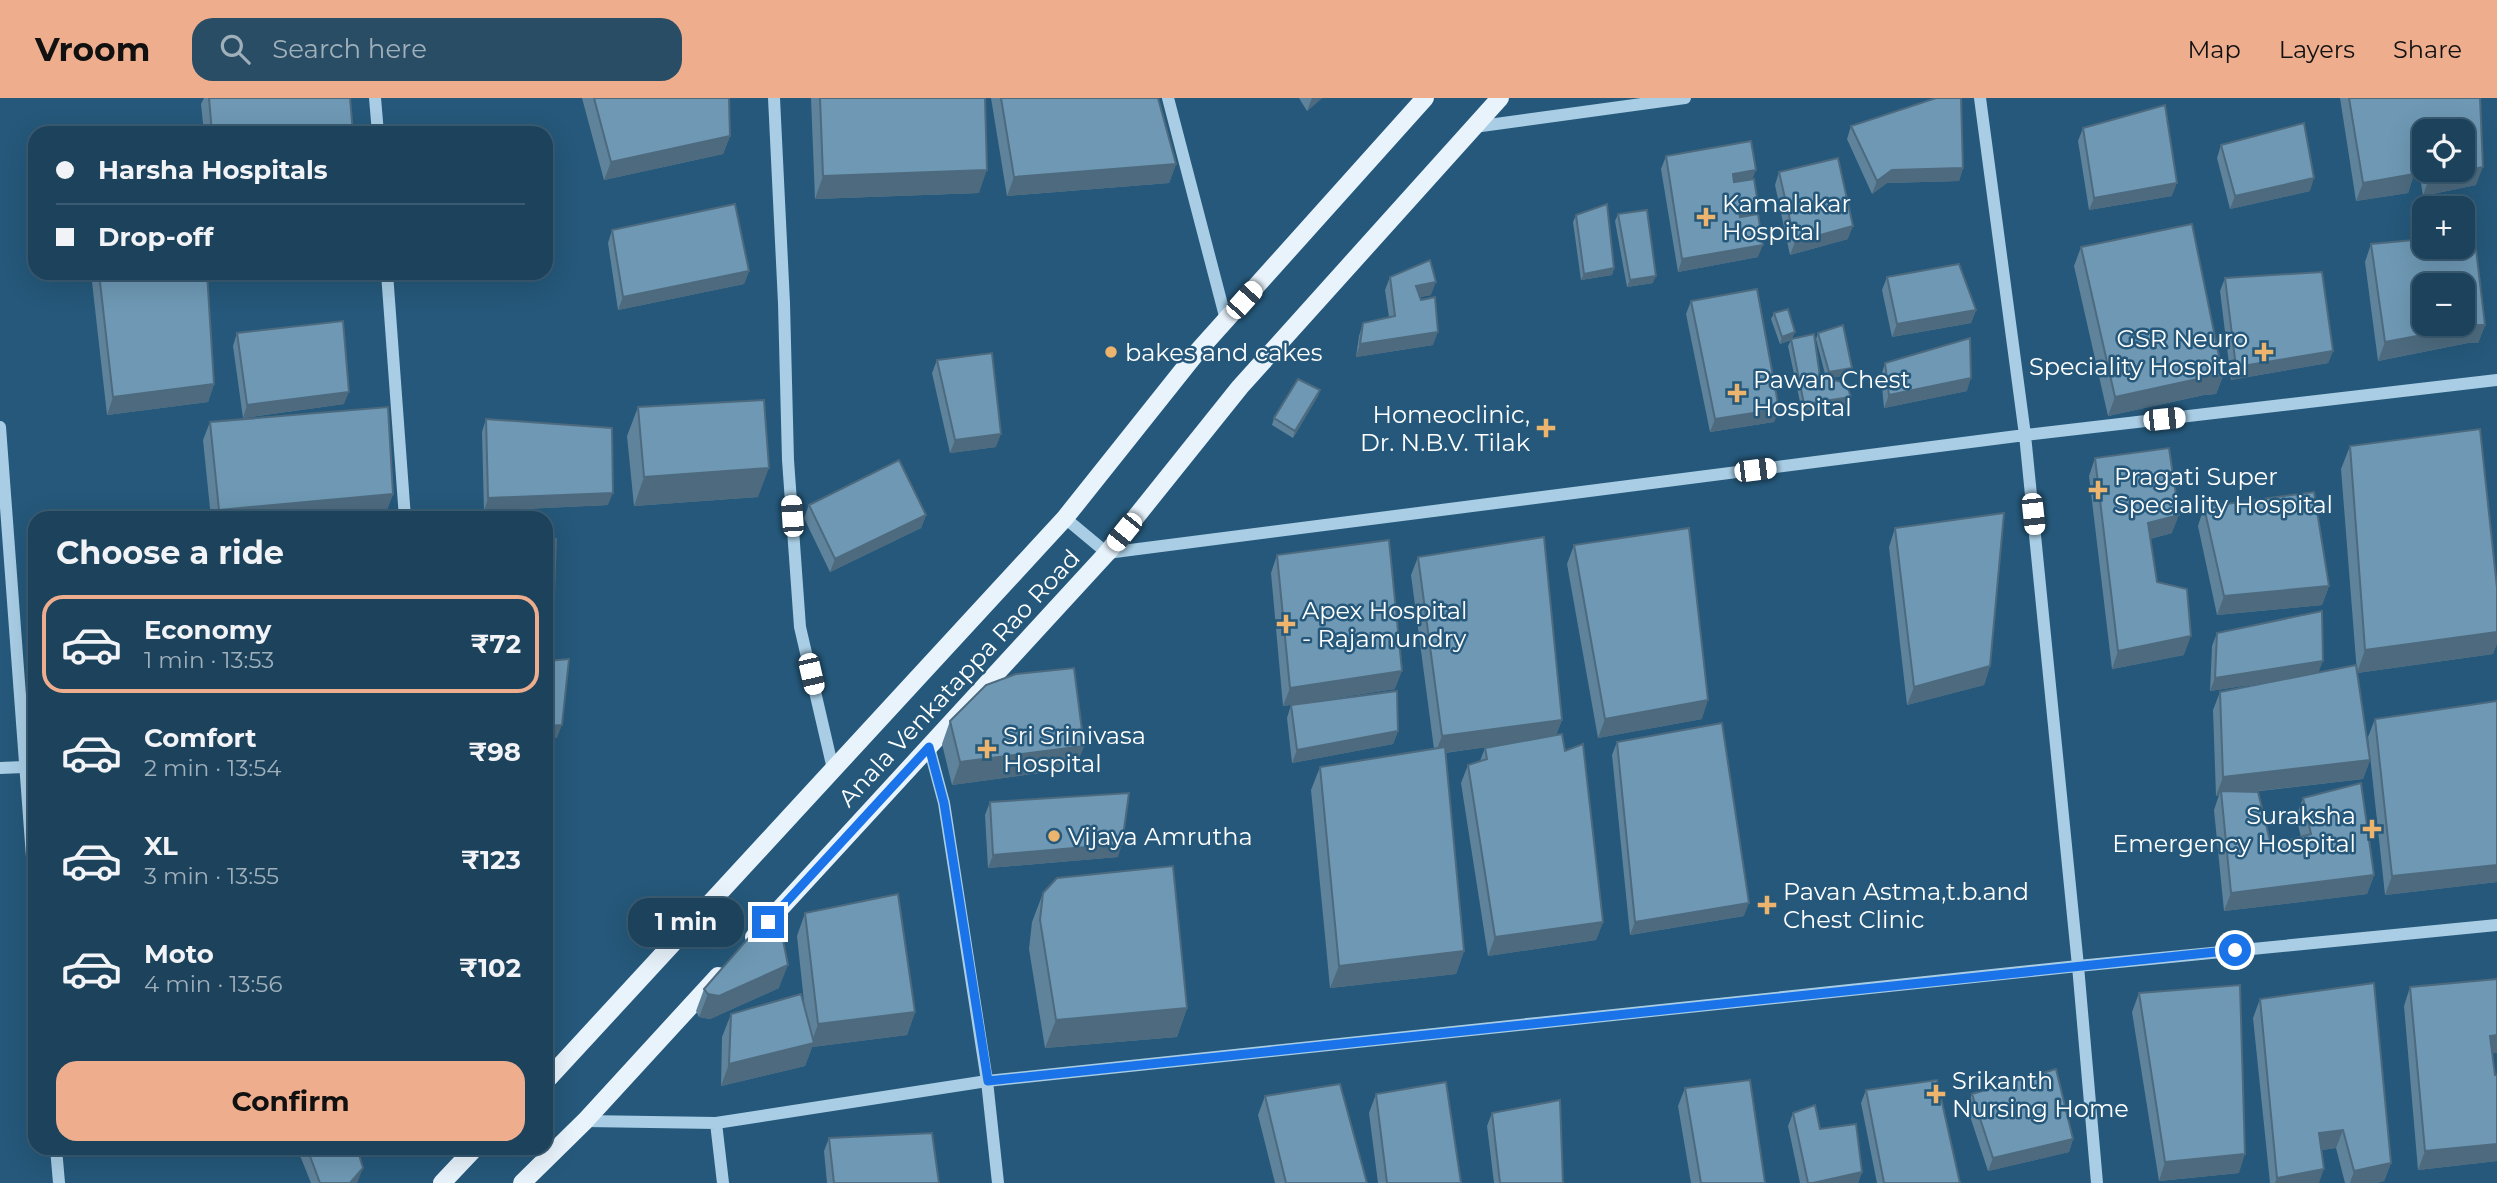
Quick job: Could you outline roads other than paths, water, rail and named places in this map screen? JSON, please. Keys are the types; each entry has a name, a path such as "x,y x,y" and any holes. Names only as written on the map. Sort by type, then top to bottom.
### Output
{"main road":[{"name":"Anala Venkatappa Rao Road","path":"553,1073 1065,518 1198,351 1425,98"},
{"name":"Anala Venkatappa Rao Road","path":"553,1152 585,1121 1107,553 1240,387 1500,98"},
{"path":"442,1183 465,1155"},
{"name":"Anala Venkatappa Rao Road","path":"522,1183 550,1155"}],"street":[{"path":"375,98 377,126"},
{"path":"774,98 788,460 800,626 833,769"},
{"path":"1168,98 1226,320"},
{"path":"1474,127 1685,98"},
{"path":"1980,98 2025,435 2078,966 2096,1183"},
{"path":"388,280 404,511"},
{"path":"1065,518 1107,553 2025,435 2497,380"},
{"path":"0,427 28,814"},
{"path":"929,747 944,803 988,1081 998,1183"},
{"path":"0,768 24,767"},
{"path":"585,1121 716,1123 988,1081 2078,966 2497,925"},
{"path":"716,1123 723,1183"},
{"path":"57,1155 59,1183"}],"place":[{"name":"Kamalakar Hospital","path":"1706,217"},
{"name":"bakes and cakes","path":"1111,352"},
{"name":"GSR Neuro Speciality Hospital","path":"2264,352"},
{"name":"Pawan Chest Hospital","path":"1737,393"},
{"name":"Homeoclinic, Dr. N.B.V. Tilak","path":"1546,428"},
{"name":"Pragati Super Speciality Hospital","path":"2098,490"},
{"name":"Apex Hospital - Rajamundry","path":"1286,624"},
{"name":"Sri Srinivasa Hospital","path":"987,749"},
{"name":"Suraksha Emergency Hospital","path":"2372,829"},
{"name":"Vijaya Amrutha","path":"1054,836"},
{"name":"Pavan Astma,t.b.and Chest Clinic","path":"1767,905"},
{"name":"Srikanth Nursing Home","path":"1936,1094"}]}
